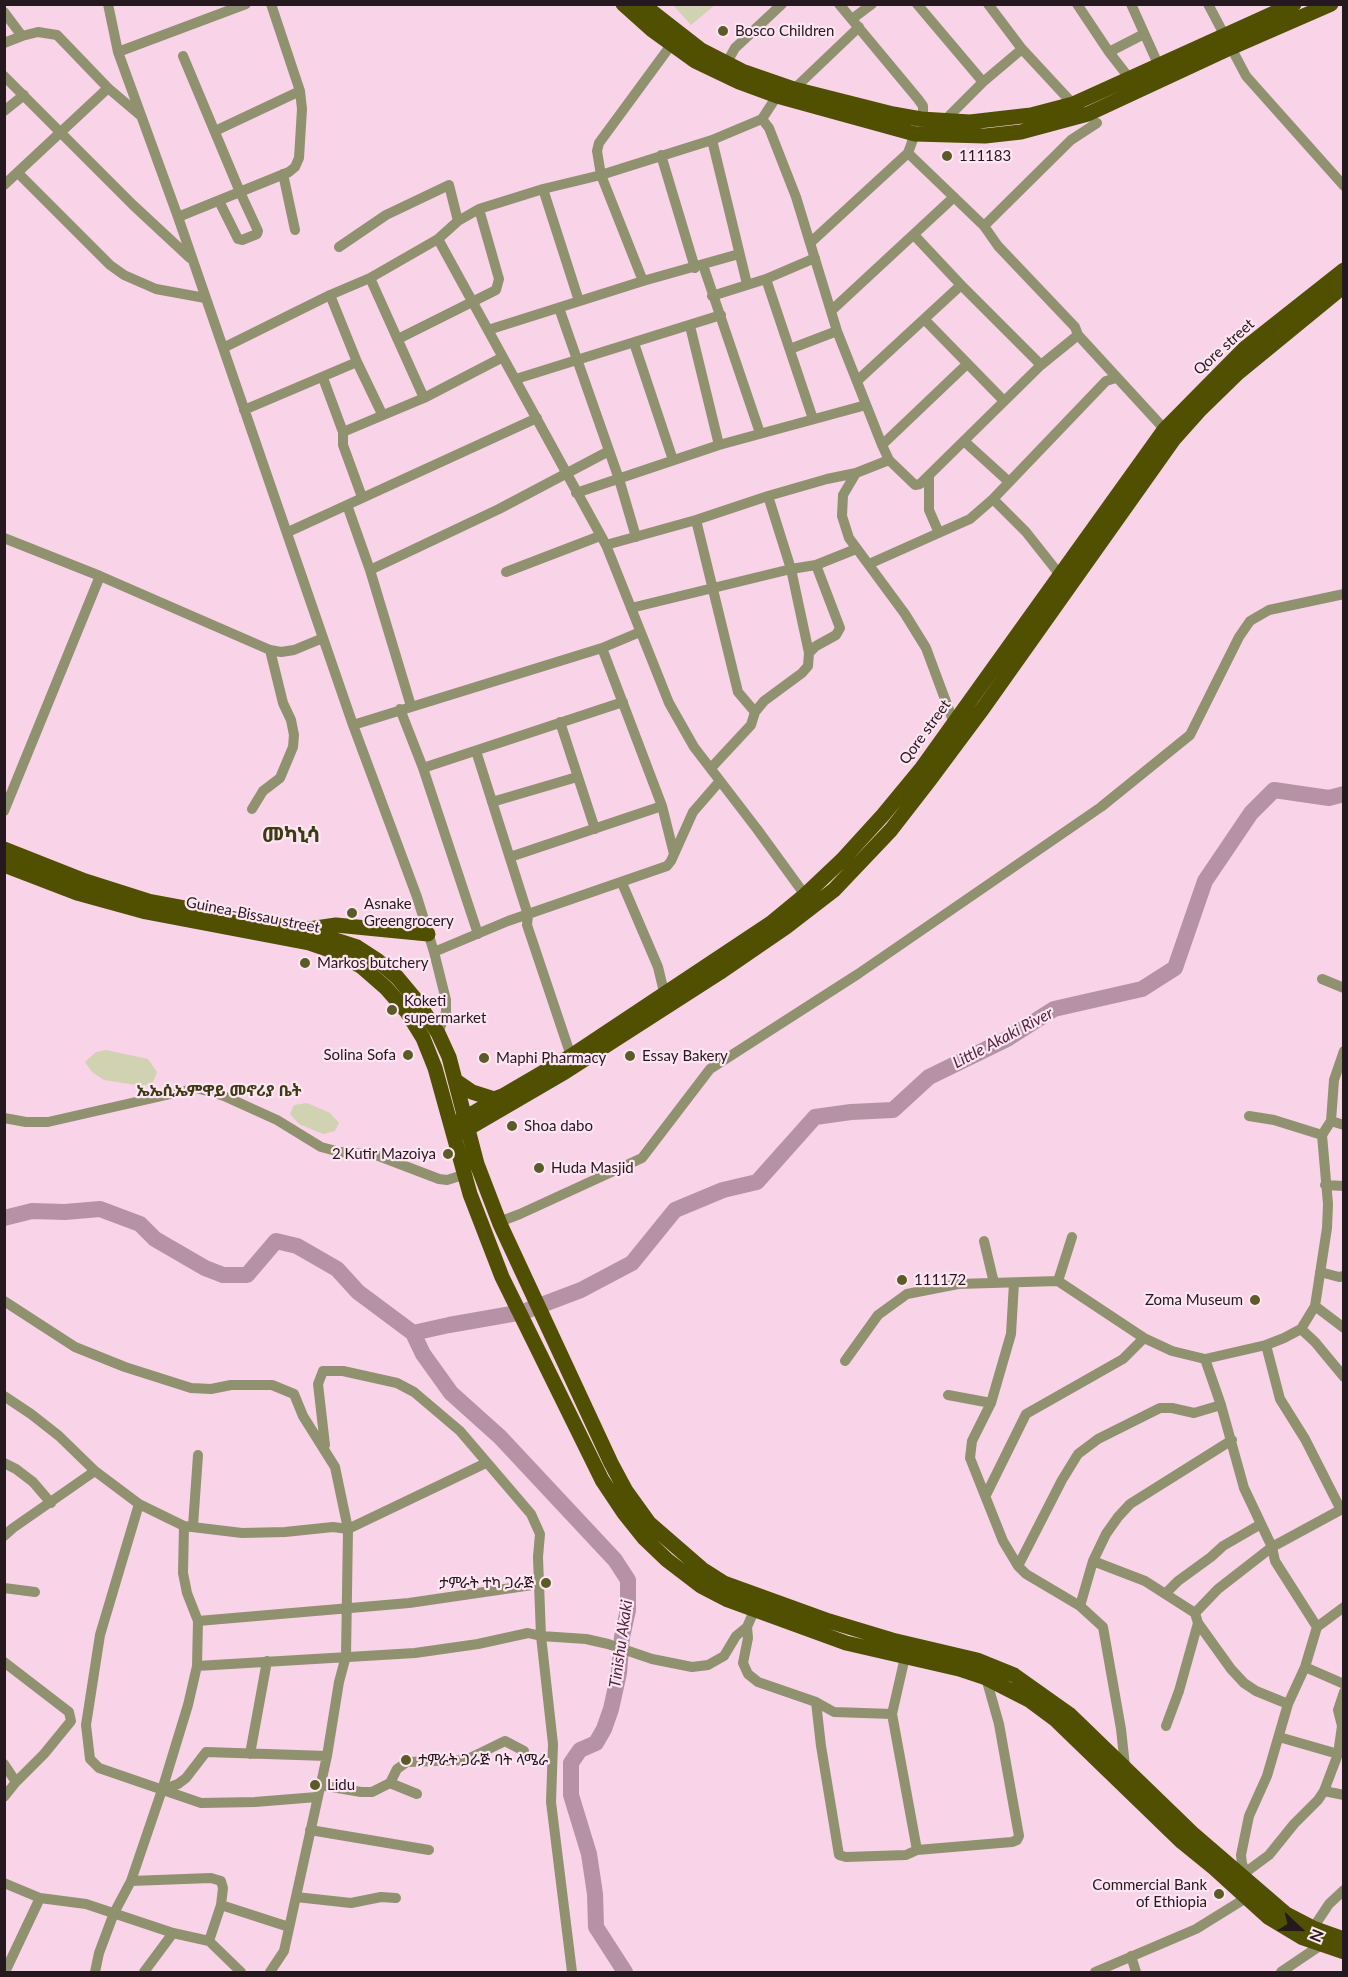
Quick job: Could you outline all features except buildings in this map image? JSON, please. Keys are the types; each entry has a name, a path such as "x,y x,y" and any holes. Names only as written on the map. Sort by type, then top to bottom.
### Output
{"main road":[{"path":"623,4 671,45 695,60 739,82 777,96 918,127 985,136 1021,132 1088,114 1227,42 1294,4"},
{"path":"642,4 701,50 726,64 794,89 918,127 944,120 970,123 1032,116 1073,104 1158,64 1227,42 1331,4"},
{"name":"Qore street","path":"959,729 1060,575 1169,434 1244,349 1344,270"},
{"name":"Qore street","path":"467,1123 496,1112 565,1072 719,973 808,901 959,729 1169,434 1199,411 1238,373 1344,286"},
{"path":"4,849 85,881 148,900 304,930 357,947 398,977 438,1032 456,1081 482,1177 499,1222 626,1491 649,1522 702,1569 724,1583 779,1604 892,1640 977,1660 1014,1675 1069,1714 1182,1842 1268,1917 1286,1929 1321,1945 1344,1952"},
{"name":"Guinea-Bissau street","path":"4,864 77,892 146,912 309,943 338,952 362,967 386,988 407,1012 423,1038 435,1068 463,1175 505,1283 602,1480 644,1538 667,1560 701,1586 754,1611 846,1643 959,1669 986,1678 1029,1701 1119,1771"},
{"name":"Qore street","path":"452,1132 505,1095 570,1056 664,992 808,901"},
{"path":"304,930 336,925 429,934"},
{"path":"456,1081 472,1092 494,1099 505,1095"},
{"path":"474,1151 477,1132 496,1112"},
{"path":"1119,1771 1244,1874 1286,1914 1313,1928 1344,1939"}],"street":[{"path":"108,4 118,52 288,532 353,725 429,934 446,1000 446,1012 438,1032"},
{"path":"118,52 246,4"},
{"path":"178,217 283,174 295,167 299,159 302,109 300,91 271,4"},
{"path":"726,64 735,48 782,4"},
{"path":"810,243 908,153 923,106 839,4"},
{"path":"794,89 872,4"},
{"path":"917,4 983,82"},
{"path":"988,4 1022,49 1073,104"},
{"path":"1077,4 1130,79"},
{"path":"1131,4 1158,64"},
{"path":"1208,4 1246,76 1344,186"},
{"path":"4,12 22,36"},
{"path":"4,43 38,33 57,36 108,88 141,116"},
{"path":"1109,52 1144,33"},
{"path":"643,281 601,175 597,160 599,143 671,45"},
{"path":"944,120 983,82 1022,49"},
{"path":"183,56 258,231 257,234 242,240 238,239 219,201"},
{"path":"4,76 133,205 190,258"},
{"path":"4,184 108,88"},
{"path":"215,131 300,91"},
{"path":"4,111 24,95"},
{"path":"222,348 370,278 438,239 458,221 479,209 543,189 601,175 712,140 762,119 777,96"},
{"path":"762,119 770,128 796,197 837,331 882,445 889,460 915,485 920,484 929,476 1041,365 1078,335"},
{"path":"984,226 1071,140 1097,123"},
{"path":"712,140 747,284"},
{"path":"908,153 984,226 998,246 1075,327 1078,335 1169,434"},
{"path":"661,155 699,266 721,315 760,433"},
{"path":"18,173 110,265 124,275 156,289 205,298"},
{"path":"283,174 295,230"},
{"path":"339,246 386,215 448,185 458,221"},
{"path":"543,189 579,301"},
{"path":"832,310 954,197"},
{"path":"398,339 496,290 499,279 479,209"},
{"path":"914,235 1041,365"},
{"path":"438,239 603,540 669,703 694,747 757,829 808,901"},
{"path":"488,330 643,281 739,254"},
{"path":"712,296 766,279 815,258"},
{"path":"370,278 424,398"},
{"path":"766,279 813,419"},
{"path":"857,381 961,285"},
{"path":"330,295 357,362 382,414"},
{"path":"559,308 619,479 636,537"},
{"path":"516,379 721,315"},
{"path":"925,320 1004,401"},
{"path":"690,326 718,445"},
{"path":"790,349 837,331"},
{"path":"634,343 673,460"},
{"path":"342,432 424,398 503,357"},
{"path":"244,411 357,362"},
{"path":"882,445 966,364"},
{"path":"323,378 342,432 342,445 362,497"},
{"path":"869,564 970,519 993,499 1106,381 1116,378"},
{"path":"576,493 718,445 866,405"},
{"path":"288,532 537,418"},
{"path":"964,441 1008,481"},
{"path":"370,570 499,509 609,451"},
{"path":"506,572 603,540 636,537 827,478 856,473 889,460"},
{"path":"856,473 843,495 842,516 849,538 905,614 926,648 959,729"},
{"path":"929,476 929,510 939,533"},
{"path":"711,768 751,725 755,712 778,689 808,666 809,653 791,569 768,496"},
{"path":"993,499 1026,532 1060,575"},
{"path":"347,506 370,570 423,768 478,934"},
{"path":"696,520 738,692 755,712"},
{"path":"4,538 100,576 270,651 294,650 323,638"},
{"path":"631,608 816,565 856,549"},
{"path":"809,653 816,646 836,635 840,628 816,565"},
{"path":"4,811 100,576"},
{"path":"499,1222 642,1158 710,1069 858,974 1101,807 1190,735 1239,637 1250,621 1269,610 1344,594"},
{"path":"353,725 602,648 640,632"},
{"path":"602,648 662,806 674,854"},
{"path":"252,809 263,791 280,778 293,747 294,735 291,720 283,703 270,651"},
{"path":"423,768 623,702"},
{"path":"560,722 595,829"},
{"path":"476,751 528,915 527,925 570,1056"},
{"path":"492,802 577,777"},
{"path":"434,952 528,915 667,866 693,812 719,782"},
{"path":"510,856 662,806"},
{"path":"622,883 657,968 664,992"},
{"path":"1322,979 1344,988"},
{"path":"845,1361 878,1315 907,1294 958,1284 1058,1281 1144,1338 1172,1351 1205,1359 1266,1345 1301,1329 1315,1306 1327,1228 1328,1204 1322,1135 1331,1121 1334,1080 1344,1051"},
{"path":"4,1118 26,1122 48,1122 197,1088 224,1096 268,1116 321,1147 340,1152 376,1155 439,1179 447,1180 463,1175"},
{"path":"1249,1116 1274,1120 1322,1135"},
{"path":"1331,1121 1344,1125"},
{"path":"1325,1185 1344,1186"},
{"path":"1058,1281 1072,1237"},
{"path":"984,1241 994,1282"},
{"path":"1320,1272 1338,1277 1344,1276"},
{"path":"1014,1283 1011,1334 990,1403 972,1441 970,1458 1004,1541 1018,1566 1026,1574 1080,1606 1103,1627 1121,1729 1119,1771"},
{"path":"4,1301 75,1347 125,1367 191,1388 272,1385 294,1394 303,1416 335,1467 348,1529 346,1656 339,1682 327,1756 284,1951 270,1972"},
{"path":"1315,1306 1344,1328"},
{"path":"1301,1329 1344,1377"},
{"path":"986,1496 1026,1414 1124,1359 1144,1338"},
{"path":"1166,1726 1179,1690 1197,1618 1218,1589 1272,1547 1342,1509 1305,1439 1280,1399 1266,1345"},
{"path":"1205,1359 1232,1440 1244,1488 1272,1547 1275,1561 1317,1628"},
{"path":"326,1452 318,1384 323,1371 343,1371 388,1381 414,1392 476,1447 486,1463 531,1515 540,1534 541,1636 553,1744 551,1802 572,1972"},
{"path":"948,1395 990,1403"},
{"path":"4,1396 59,1436 95,1471 139,1504 188,1526 242,1533 285,1532 333,1527 348,1529 486,1463"},
{"path":"1018,1566 1062,1480 1078,1454 1098,1439 1160,1408 1194,1413 1221,1405"},
{"path":"1080,1606 1093,1561 1118,1516 1130,1504 1232,1440"},
{"path":"95,1972 99,1953 114,1913 131,1881 162,1790 198,1666 198,1621 187,1593 183,1573 198,1455"},
{"path":"4,1463 33,1482 51,1503"},
{"path":"4,1536 95,1471"},
{"path":"139,1504 100,1635 86,1725 87,1751 90,1759 99,1768 201,1803 317,1797"},
{"path":"1165,1594 1223,1546 1261,1524"},
{"path":"1093,1561 1145,1581 1165,1594 1197,1618 1231,1669 1244,1683 1288,1704"},
{"path":"198,1621 409,1603 539,1584"},
{"path":"4,1588 35,1592"},
{"path":"1344,1607 1317,1628 1305,1667 1288,1704 1267,1776 1249,1816 1241,1854 1244,1874 1277,1846 1293,1824 1324,1791 1341,1752 1342,1726 1338,1710 1344,1692"},
{"path":"198,1666 415,1653 478,1644 528,1633 586,1639 692,1667 708,1665 724,1656 736,1636 747,1627 754,1611"},
{"path":"747,1627 748,1638 743,1663 748,1674 758,1682 816,1702 834,1712 892,1714"},
{"path":"905,1657 892,1714 918,1850"},
{"path":"250,1754 267,1661"},
{"path":"4,1662 69,1712 71,1721 4,1797"},
{"path":"1305,1667 1344,1684"},
{"path":"816,1702 839,1856 906,1855 918,1850 1012,1842 1019,1836 999,1724 986,1678"},
{"path":"1279,1737 1341,1752"},
{"path":"320,1785 372,1792 390,1783 397,1769 407,1762 466,1760 505,1741 524,1751"},
{"path":"162,1790 186,1778 206,1752 327,1756"},
{"path":"4,1764 16,1782"},
{"path":"390,1783 417,1794"},
{"path":"1324,1791 1344,1796"},
{"path":"310,1830 429,1850"},
{"path":"131,1881 211,1878 221,1881 223,1888 221,1905 209,1941"},
{"path":"4,1883 40,1898 86,1904 173,1933 209,1941 241,1972"},
{"path":"1313,1928 1329,1904 1344,1890"},
{"path":"296,1897 351,1903 381,1897 396,1898"},
{"path":"5,1972 40,1898"},
{"path":"1095,1972 1196,1929 1246,1898"},
{"path":"221,1905 289,1927"},
{"path":"144,1972 173,1933"},
{"path":"1281,1972 1321,1945"},
{"path":"1131,1956 1136,1972"}],"green space":[{"path":"673,5 715,5 691,25"},
{"path":"106,1050 148,1059 157,1072 153,1082 143,1086 104,1080 92,1072 85,1062 96,1052"},
{"path":"307,1103 330,1113 339,1123 335,1131 323,1134 299,1124 290,1114 294,1105"}],"waterway":[{"name":"Little Akaki River","path":"413,1333 523,1312 581,1290 632,1263 675,1210 723,1190 757,1182 815,1117 893,1110 929,1077 1007,1039 1054,1009 1142,989 1175,968 1205,881 1251,813 1274,790 1329,798 1344,794"},
{"name":"Tinishu Akaki","path":"4,1218 32,1211 65,1212 100,1209 140,1224 155,1239 205,1268 223,1275 247,1275 276,1241 297,1246 337,1269 358,1292 413,1333 423,1354 451,1393 500,1437 615,1560 628,1580 628,1610 622,1637 619,1673 604,1729 596,1743 580,1750 571,1763 571,1795 589,1854 595,1894 596,1927 625,1972"}],"place":[{"name":"Bosco Children","path":"723,31"},
{"name":"111183","path":"947,156"},
{"name":"Asnake Greengrocery","path":"352,913"},
{"name":"Markos butchery","path":"305,963"},
{"name":"Koketi supermarket","path":"392,1010"},
{"name":"Solina Sofa","path":"408,1055"},
{"name":"Essay Bakery","path":"630,1056"},
{"name":"Maphi Pharmacy","path":"484,1058"},
{"name":"Shoa dabo","path":"512,1126"},
{"name":"2 Kutir Mazoiya","path":"448,1154"},
{"name":"Huda Masjid","path":"539,1168"},
{"name":"111172","path":"902,1280"},
{"name":"Zoma Museum","path":"1255,1300"},
{"name":"ታምራት ተካ ጋራጅ","path":"546,1583"},
{"name":"ታምራት ጋራጅ ባት ላሜራ","path":"406,1760"},
{"name":"Lidu","path":"315,1785"},
{"name":"Commercial Bank of Ethiopia","path":"1219,1894"}],"district":[{"name":"መካኒሳ","path":"291,835"},
{"name":"ኤኤሲኤምዋይ መኖሪያ ቤት","path":"219,1091"}]}
